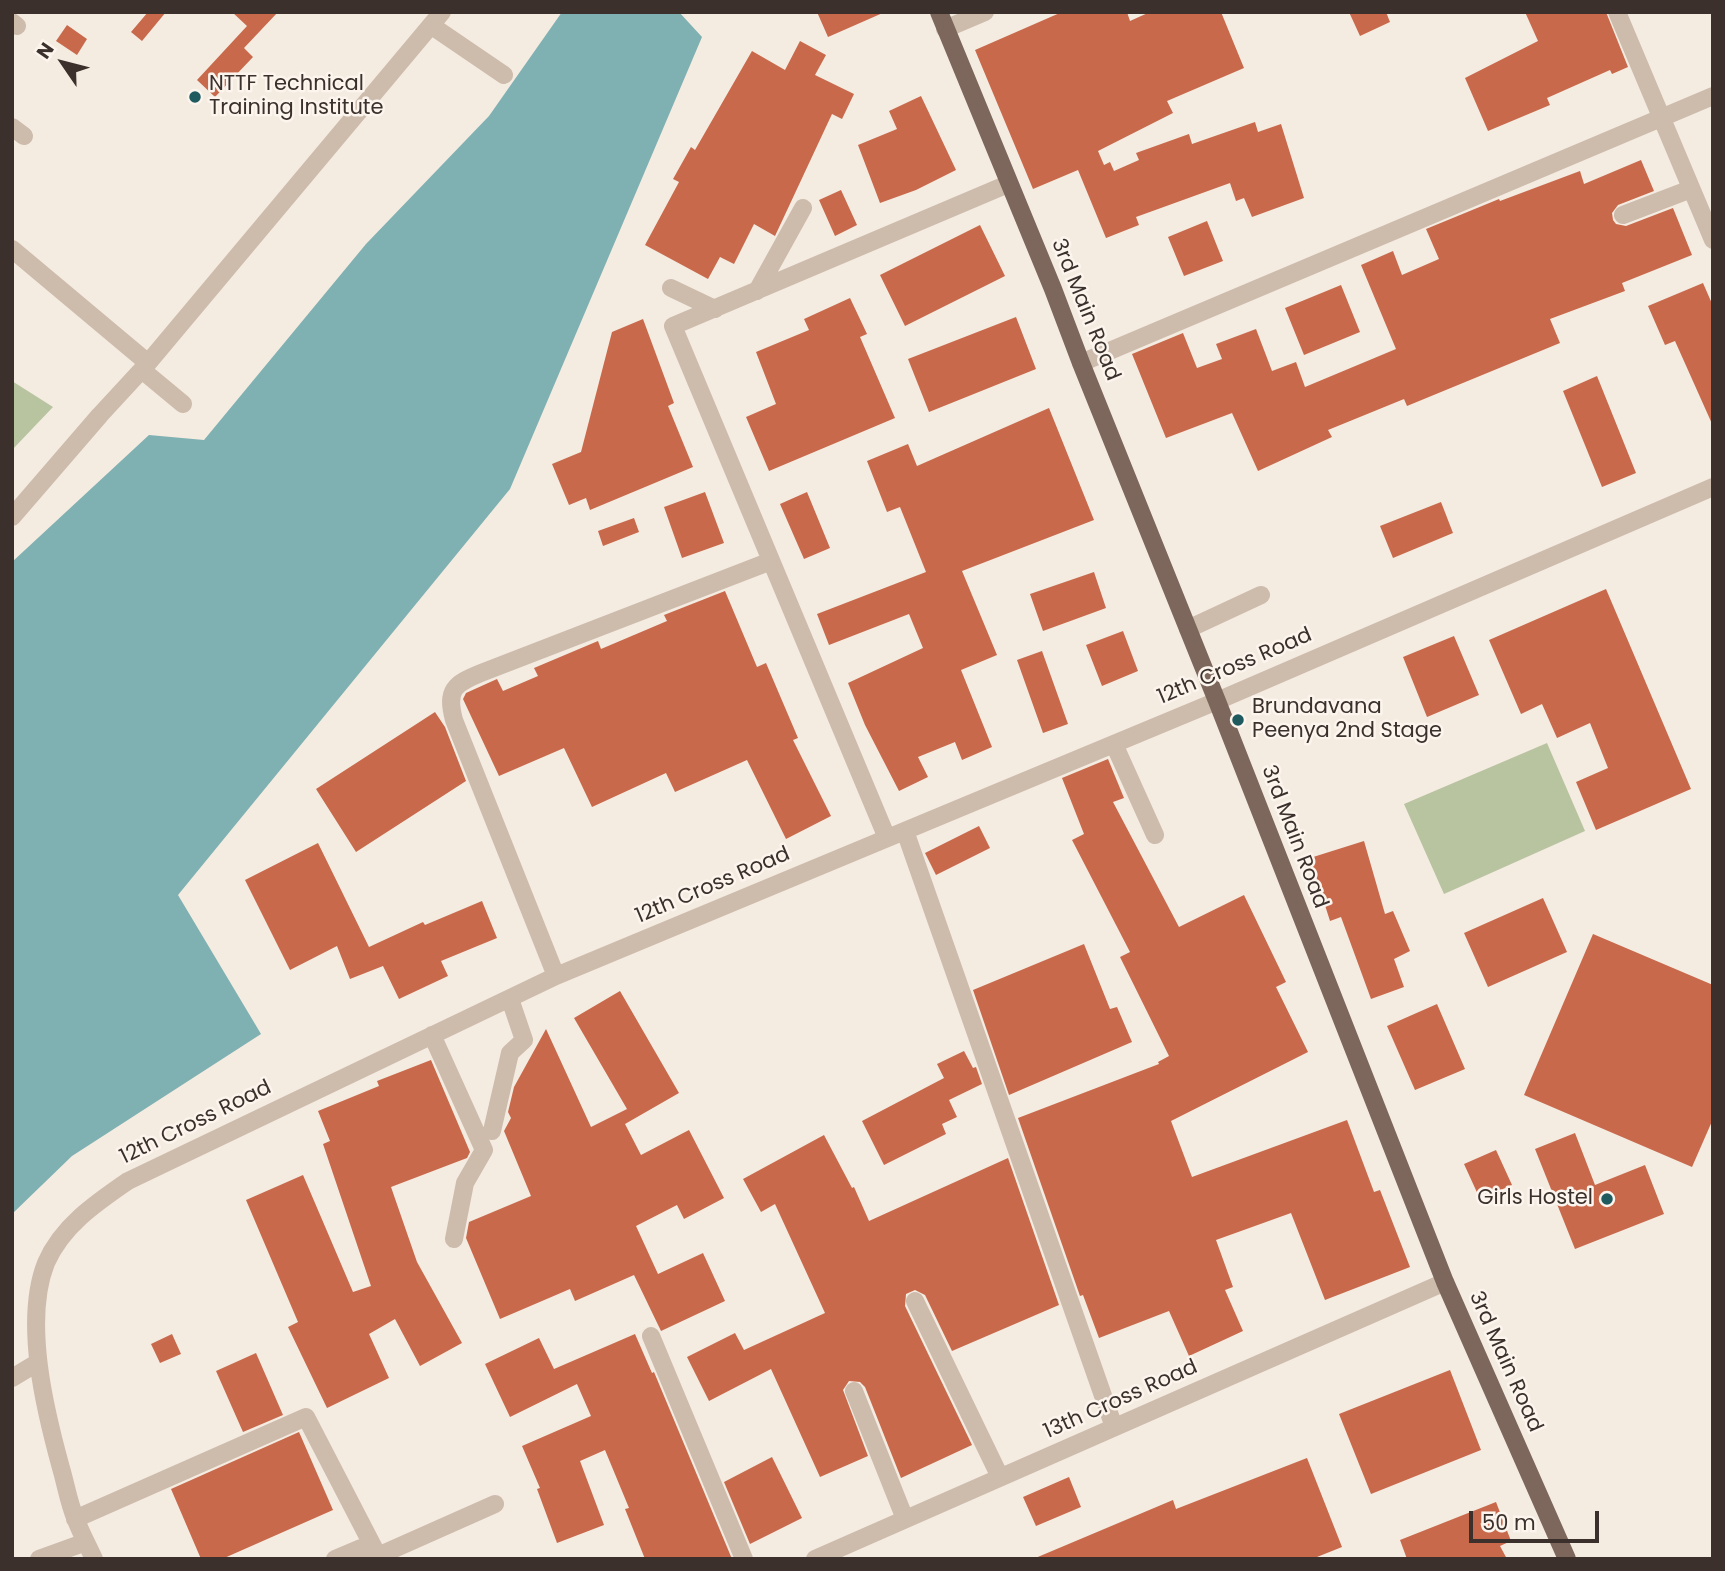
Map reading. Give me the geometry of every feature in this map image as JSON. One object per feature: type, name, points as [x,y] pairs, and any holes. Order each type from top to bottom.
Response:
[{"type":"main road","name":"3rd Main Road","points":[[942,20],[1053,289],[1445,1282],[1567,1559]]},
{"type":"street","points":[[942,20],[985,12]]},
{"type":"street","points":[[1617,12],[1713,240]]},
{"type":"street","points":[[12,517],[145,367],[437,19],[504,75]]},
{"type":"street","points":[[1081,363],[1713,96]]},
{"type":"street","points":[[887,838],[673,326],[1009,184]]},
{"type":"street","points":[[1623,215],[1691,189]]},
{"type":"street","points":[[757,291],[803,208]]},
{"type":"street","points":[[12,249],[183,404]]},
{"type":"street","points":[[671,288],[715,309]]},
{"type":"street","name":"12th Cross Road","points":[[90,1551],[75,1519],[54,1441],[37,1363],[36,1310],[46,1264],[63,1233],[93,1206],[128,1181],[556,976],[1217,701],[1713,487]]},
{"type":"street","points":[[556,976],[454,720],[450,706],[452,691],[461,681],[771,561]]},
{"type":"street","points":[[1188,629],[1261,595]]},
{"type":"street","points":[[1114,744],[1155,835]]},
{"type":"street","points":[[905,831],[1114,1427]]},
{"type":"street","points":[[492,1131],[510,1053],[524,1040],[510,999]]},
{"type":"street","points":[[432,1035],[484,1150],[465,1183],[454,1240]]},
{"type":"street","name":"13th Cross Road","points":[[816,1559],[1445,1282]]},
{"type":"street","points":[[915,1301],[1000,1478]]},
{"type":"street","points":[[651,1336],[744,1559]]},
{"type":"street","points":[[12,1378],[37,1363]]},
{"type":"street","points":[[853,1391],[905,1519]]},
{"type":"street","points":[[75,1519],[306,1417],[378,1556],[495,1504]]},
{"type":"street","points":[[335,1559],[361,1549],[366,1559]]},
{"type":"street","points":[[39,1559],[90,1551]]},
{"type":"green space","points":[[12,381],[53,407],[12,450]]},
{"type":"green space","points":[[1547,743],[1585,831],[1444,894],[1404,804]]},
{"type":"water","points":[[562,12],[679,12],[702,37],[510,489],[178,895],[261,1034],[72,1156],[12,1214],[12,562],[149,435],[204,440],[366,244],[489,116]]},
{"type":"building","points":[[148,12],[166,12],[142,41],[131,32]]},
{"type":"building","points":[[232,12],[278,12],[244,48],[253,57],[215,97],[197,80],[247,26]]},
{"type":"building","points":[[817,12],[885,12],[828,37]]},
{"type":"building","points":[[1062,12],[1127,12],[1130,21],[1150,12],[1221,12],[1244,68],[1167,101],[1173,113],[1098,151],[1104,165],[1110,162],[1114,171],[1139,160],[1136,153],[1189,134],[1192,144],[1255,122],[1258,132],[1281,124],[1304,198],[1252,217],[1244,198],[1236,201],[1230,183],[1136,217],[1139,225],[1106,238],[1078,170],[1033,189],[975,50]]},
{"type":"building","points":[[1349,12],[1386,12],[1390,22],[1360,36]]},
{"type":"building","points":[[1525,12],[1606,12],[1628,67],[1612,74],[1610,70],[1547,98],[1550,105],[1488,131],[1465,78],[1538,41]]},
{"type":"building","points":[[67,25],[87,39],[77,55],[56,41]]},
{"type":"building","points":[[800,41],[826,55],[815,75],[854,94],[842,119],[832,114],[775,236],[754,224],[734,264],[720,257],[708,279],[645,245],[679,182],[673,179],[691,147],[695,150],[752,51],[785,70]]},
{"type":"building","points":[[921,96],[956,170],[916,190],[880,203],[858,145],[897,129],[889,111]]},
{"type":"building","points":[[1641,160],[1654,191],[1618,205],[1612,213],[1613,220],[1616,224],[1626,226],[1673,208],[1692,255],[1622,283],[1625,291],[1550,319],[1560,343],[1407,406],[1404,399],[1328,430],[1332,437],[1258,471],[1232,413],[1166,438],[1132,354],[1183,333],[1197,368],[1222,359],[1216,344],[1256,329],[1272,371],[1296,362],[1305,387],[1396,349],[1361,265],[1393,251],[1402,275],[1439,259],[1426,229],[1499,199],[1500,201],[1580,171],[1584,184]]},
{"type":"building","points":[[841,190],[857,225],[835,236],[819,200]]},
{"type":"building","points":[[1207,221],[1223,261],[1184,276],[1168,237]]},
{"type":"building","points":[[980,225],[1005,276],[905,326],[880,275]]},
{"type":"building","points":[[1703,283],[1713,306],[1713,426],[1675,341],[1665,345],[1648,306]]},
{"type":"building","points":[[1341,285],[1360,332],[1304,355],[1285,308]]},
{"type":"building","points":[[850,298],[867,334],[860,337],[895,418],[769,471],[746,417],[776,404],[756,352],[809,330],[804,319]]},
{"type":"building","points":[[1016,317],[1036,369],[929,412],[908,359]]},
{"type":"building","points":[[643,319],[674,403],[668,406],[693,467],[590,510],[586,498],[569,505],[552,464],[581,452],[612,332]]},
{"type":"building","points":[[1597,376],[1636,473],[1602,487],[1563,391]]},
{"type":"building","points":[[1049,408],[1094,520],[962,571],[997,655],[961,670],[992,747],[962,760],[955,742],[918,757],[928,777],[899,791],[865,725],[848,683],[923,648],[909,614],[829,645],[817,614],[926,572],[900,507],[887,512],[867,461],[908,444],[917,466]]},
{"type":"building","points":[[705,492],[724,543],[682,558],[664,507]]},
{"type":"building","points":[[807,492],[830,548],[804,559],[780,504]]},
{"type":"building","points":[[1441,502],[1453,533],[1393,558],[1380,526]]},
{"type":"building","points":[[634,518],[639,532],[603,546],[598,531]]},
{"type":"building","points":[[1094,572],[1106,608],[1043,631],[1030,594]]},
{"type":"building","points":[[1606,589],[1691,789],[1596,830],[1576,782],[1608,768],[1590,723],[1557,738],[1542,704],[1521,714],[1489,640]]},
{"type":"building","points":[[725,591],[757,667],[766,663],[798,738],[793,740],[831,816],[786,839],[747,760],[675,792],[666,773],[592,807],[564,748],[499,776],[463,699],[466,693],[497,679],[503,691],[538,676],[534,668],[598,641],[601,649],[667,621],[664,615]]},
{"type":"building","points":[[1123,631],[1138,671],[1102,686],[1086,645]]},
{"type":"building","points":[[1454,636],[1479,695],[1427,717],[1403,657]]},
{"type":"building","points":[[1042,651],[1068,724],[1043,733],[1017,660]]},
{"type":"building","points":[[435,712],[445,727],[466,781],[356,852],[316,789]]},
{"type":"building","points":[[1108,759],[1124,798],[1113,802],[1179,927],[1244,895],[1286,982],[1276,987],[1308,1052],[1171,1121],[1192,1177],[1347,1120],[1374,1192],[1380,1190],[1410,1267],[1325,1300],[1291,1213],[1216,1240],[1233,1287],[1225,1290],[1243,1331],[1189,1356],[1169,1311],[1099,1338],[1083,1295],[1080,1296],[1018,1118],[1159,1064],[1158,1062],[1169,1056],[1120,957],[1130,952],[1072,840],[1084,834],[1062,778]]},
{"type":"building","points":[[979,826],[990,848],[936,875],[925,853]]},
{"type":"building","points":[[1364,841],[1385,914],[1393,911],[1410,951],[1394,959],[1404,987],[1371,999],[1341,917],[1330,921],[1310,858]]},
{"type":"building","points":[[318,843],[369,947],[423,922],[425,925],[482,901],[497,938],[441,961],[448,976],[399,999],[383,966],[350,979],[337,946],[290,970],[245,880]]},
{"type":"building","points":[[1543,898],[1567,952],[1488,987],[1464,933]]},
{"type":"building","points":[[1593,934],[1713,985],[1713,1119],[1692,1167],[1524,1095]]},
{"type":"building","points":[[1084,944],[1110,1009],[1117,1007],[1132,1042],[1009,1095],[973,990]]},
{"type":"building","points":[[620,991],[679,1093],[625,1124],[641,1155],[689,1130],[724,1198],[684,1219],[677,1205],[636,1226],[658,1274],[703,1253],[725,1301],[661,1331],[634,1275],[575,1301],[570,1289],[500,1319],[466,1238],[469,1222],[531,1196],[504,1131],[511,1118],[508,1112],[514,1087],[546,1029],[591,1127],[627,1109],[574,1018]]},
{"type":"building","points":[[1437,1004],[1465,1069],[1415,1090],[1387,1026]]},
{"type":"building","points":[[964,1051],[973,1068],[976,1067],[982,1084],[949,1100],[957,1117],[942,1124],[946,1134],[884,1165],[862,1121],[944,1078],[937,1064]]},
{"type":"building","points":[[431,1060],[470,1152],[467,1158],[391,1187],[417,1262],[462,1343],[420,1366],[395,1319],[369,1334],[389,1378],[327,1408],[288,1327],[298,1322],[246,1200],[303,1175],[353,1292],[371,1286],[323,1144],[330,1141],[318,1111],[379,1086],[377,1081]]},
{"type":"building","name":"Girls Hostel","points":[[1575,1133],[1595,1185],[1645,1165],[1664,1214],[1575,1249],[1535,1149]]},
{"type":"building","points":[[824,1135],[852,1188],[854,1187],[869,1221],[1008,1158],[1059,1305],[952,1351],[925,1295],[915,1290],[906,1294],[905,1306],[972,1445],[901,1478],[865,1387],[860,1382],[849,1381],[843,1390],[868,1456],[820,1477],[771,1369],[709,1401],[687,1357],[735,1333],[744,1350],[825,1313],[775,1204],[761,1212],[743,1179]]},
{"type":"building","points":[[1496,1150],[1512,1185],[1480,1199],[1464,1164]]},
{"type":"building","points":[[172,1334],[181,1354],[160,1363],[151,1344]]},
{"type":"building","points":[[635,1334],[652,1373],[654,1372],[732,1559],[645,1559],[625,1509],[629,1508],[605,1450],[580,1461],[604,1525],[557,1543],[537,1489],[540,1488],[522,1446],[591,1416],[577,1384],[510,1417],[485,1364],[539,1338],[554,1369]]},
{"type":"building","points":[[256,1353],[283,1415],[243,1432],[216,1371]]},
{"type":"building","points":[[1450,1370],[1481,1450],[1371,1494],[1339,1414]]},
{"type":"building","points":[[299,1432],[333,1510],[222,1559],[201,1559],[171,1489]]},
{"type":"building","points":[[772,1457],[802,1518],[750,1544],[724,1482]]},
{"type":"building","points":[[1307,1458],[1342,1547],[1312,1559],[1033,1559],[1173,1500],[1176,1509]]},
{"type":"building","points":[[1069,1477],[1081,1507],[1036,1526],[1023,1497]]},
{"type":"building","points":[[1496,1502],[1511,1541],[1500,1546],[1507,1559],[1407,1559],[1400,1540]]},
{"type":"place","name":"NTTF Technical Training Institute","points":[[195,97]]},
{"type":"place","name":"Brundavana Peenya 2nd Stage","points":[[1238,720]]},
{"type":"place","name":"Girls Hostel","points":[[1607,1199]]}]
